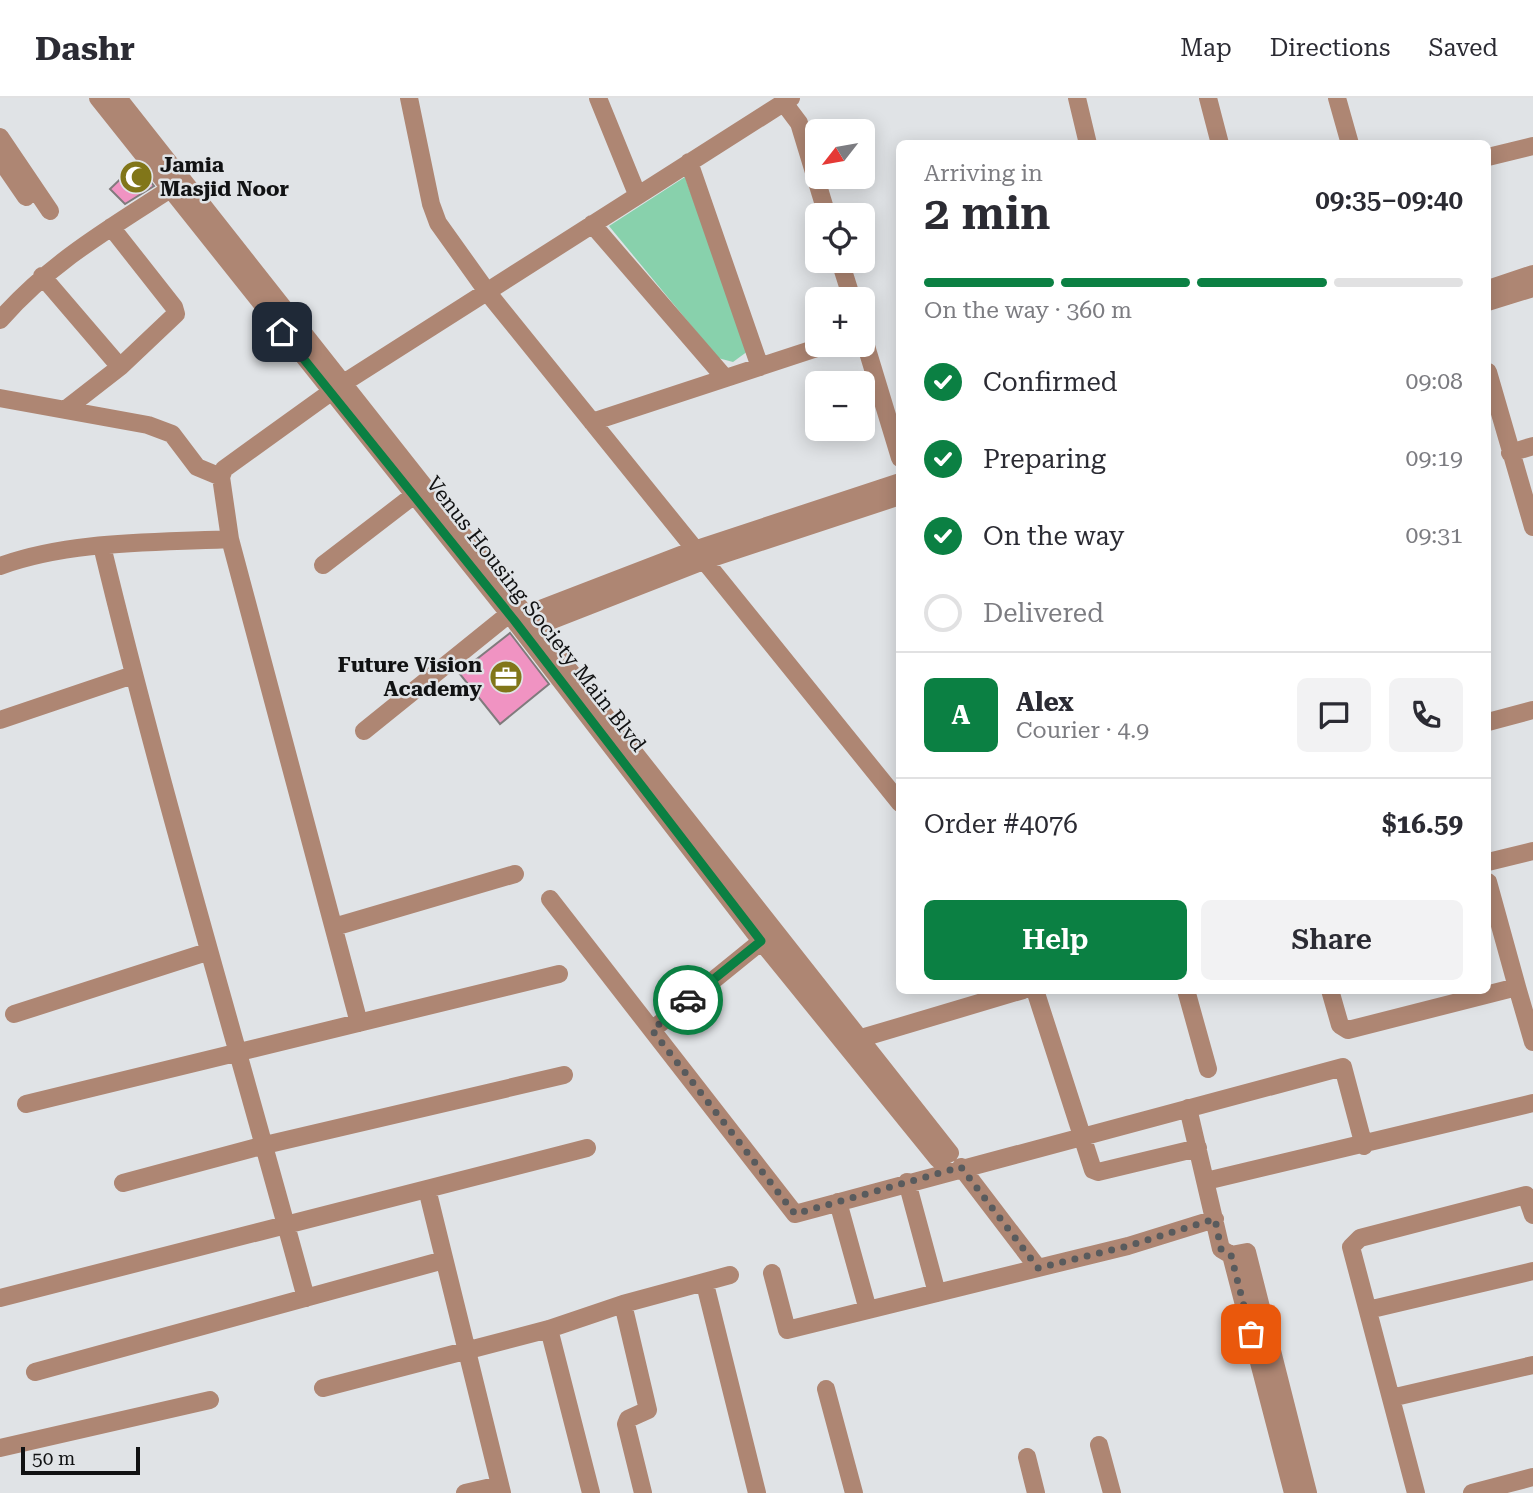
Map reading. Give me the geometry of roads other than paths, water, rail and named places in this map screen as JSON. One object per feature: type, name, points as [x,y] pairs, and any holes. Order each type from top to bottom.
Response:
[{"type":"street","name":"Venus Housing Society Main Blvd","points":[[98,98],[177,185]]},
{"type":"street","name":"Venus Housing Society Main Blvd","points":[[118,98],[177,185],[336,389],[522,621],[767,936],[1038,1268]]},
{"type":"street","points":[[409,98],[435,214],[488,293],[896,798]]},
{"type":"street","points":[[598,98],[637,194]]},
{"type":"street","points":[[1077,98],[1087,140]]},
{"type":"street","points":[[1337,98],[1349,140]]},
{"type":"street","points":[[1212,99],[1219,140]]},
{"type":"street","points":[[359,1023],[230,539],[221,477],[224,469],[336,389],[637,194],[788,100],[799,123],[823,203]]},
{"type":"street","points":[[0,137],[45,214],[0,159]]},
{"type":"street","points":[[1491,156],[1533,146]]},
{"type":"street","points":[[689,162],[760,367]]},
{"type":"street","points":[[0,320],[42,276],[177,185]]},
{"type":"street","points":[[592,224],[725,378]]},
{"type":"street","points":[[66,409],[120,367],[176,314],[174,307],[111,227]]},
{"type":"street","points":[[1491,288],[1533,274]]},
{"type":"street","points":[[42,276],[120,367]]},
{"type":"street","points":[[1491,301],[1533,288]]},
{"type":"street","points":[[592,422],[805,352]]},
{"type":"street","points":[[870,357],[896,445]]},
{"type":"street","points":[[1491,383],[1533,527]]},
{"type":"street","points":[[0,398],[148,425],[172,434],[197,467],[221,477]]},
{"type":"street","points":[[1510,453],[1533,446]]},
{"type":"street","points":[[364,731],[522,621],[896,483]]},
{"type":"street","points":[[323,565],[419,491]]},
{"type":"street","points":[[699,556],[896,497]]},
{"type":"street","points":[[0,566],[21,558],[102,546],[230,539]]},
{"type":"street","points":[[102,546],[133,675],[208,952],[239,1052],[306,1298]]},
{"type":"street","points":[[0,720],[133,675]]},
{"type":"street","points":[[1491,721],[1533,710]]},
{"type":"street","points":[[1491,861],[1533,850]]},
{"type":"street","points":[[334,928],[515,874]]},
{"type":"street","points":[[1491,893],[1533,1042]]},
{"type":"street","points":[[550,899],[795,1214],[907,1182],[950,1160],[1081,1137],[1343,1068],[1364,1146]]},
{"type":"street","points":[[652,1030],[767,936]]},
{"type":"street","points":[[14,1014],[208,952]]},
{"type":"street","points":[[26,1104],[559,974]]},
{"type":"street","points":[[1491,994],[1517,987]]},
{"type":"street","points":[[851,1041],[1010,994]]},
{"type":"street","points":[[1036,994],[1093,1170],[1098,1172],[1198,1148]]},
{"type":"street","points":[[1187,994],[1208,1069]]},
{"type":"street","points":[[1330,994],[1340,1025],[1348,1030],[1489,994]]},
{"type":"street","points":[[123,1183],[265,1145],[564,1075]]},
{"type":"street","points":[[1206,1181],[1364,1146],[1533,1103]]},
{"type":"street","points":[[1188,1108],[1221,1249],[1231,1255],[1247,1252],[1308,1493]]},
{"type":"street","points":[[0,1298],[587,1148]]},
{"type":"street","points":[[907,1182],[937,1293]]},
{"type":"street","points":[[427,1189],[501,1489],[465,1493]]},
{"type":"street","points":[[1416,1493],[1351,1247],[1360,1238],[1526,1195],[1533,1215]]},
{"type":"street","points":[[838,1202],[867,1310]]},
{"type":"street","points":[[772,1273],[787,1330],[1128,1246],[1215,1219]]},
{"type":"street","points":[[1231,1255],[1293,1493]]},
{"type":"street","points":[[34,1372],[444,1260]]},
{"type":"street","points":[[1368,1310],[1533,1271]]},
{"type":"street","points":[[323,1388],[467,1352],[549,1329],[623,1304],[705,1284],[730,1275]]},
{"type":"street","points":[[705,1284],[757,1493]]},
{"type":"street","points":[[623,1304],[648,1410],[628,1419],[626,1424],[643,1493]]},
{"type":"street","points":[[549,1329],[590,1493]]},
{"type":"street","points":[[1391,1398],[1533,1365]]},
{"type":"street","points":[[826,1389],[854,1493]]},
{"type":"street","points":[[0,1448],[210,1400]]},
{"type":"street","points":[[1099,1445],[1112,1493]]},
{"type":"street","points":[[1027,1457],[1036,1493]]},
{"type":"street","points":[[1472,1493],[1533,1477]]},
{"type":"place","name":"Jamia Masjid Noor","points":[[136,177]]},
{"type":"place","name":"Future Vision Academy","points":[[506,677]]}]
